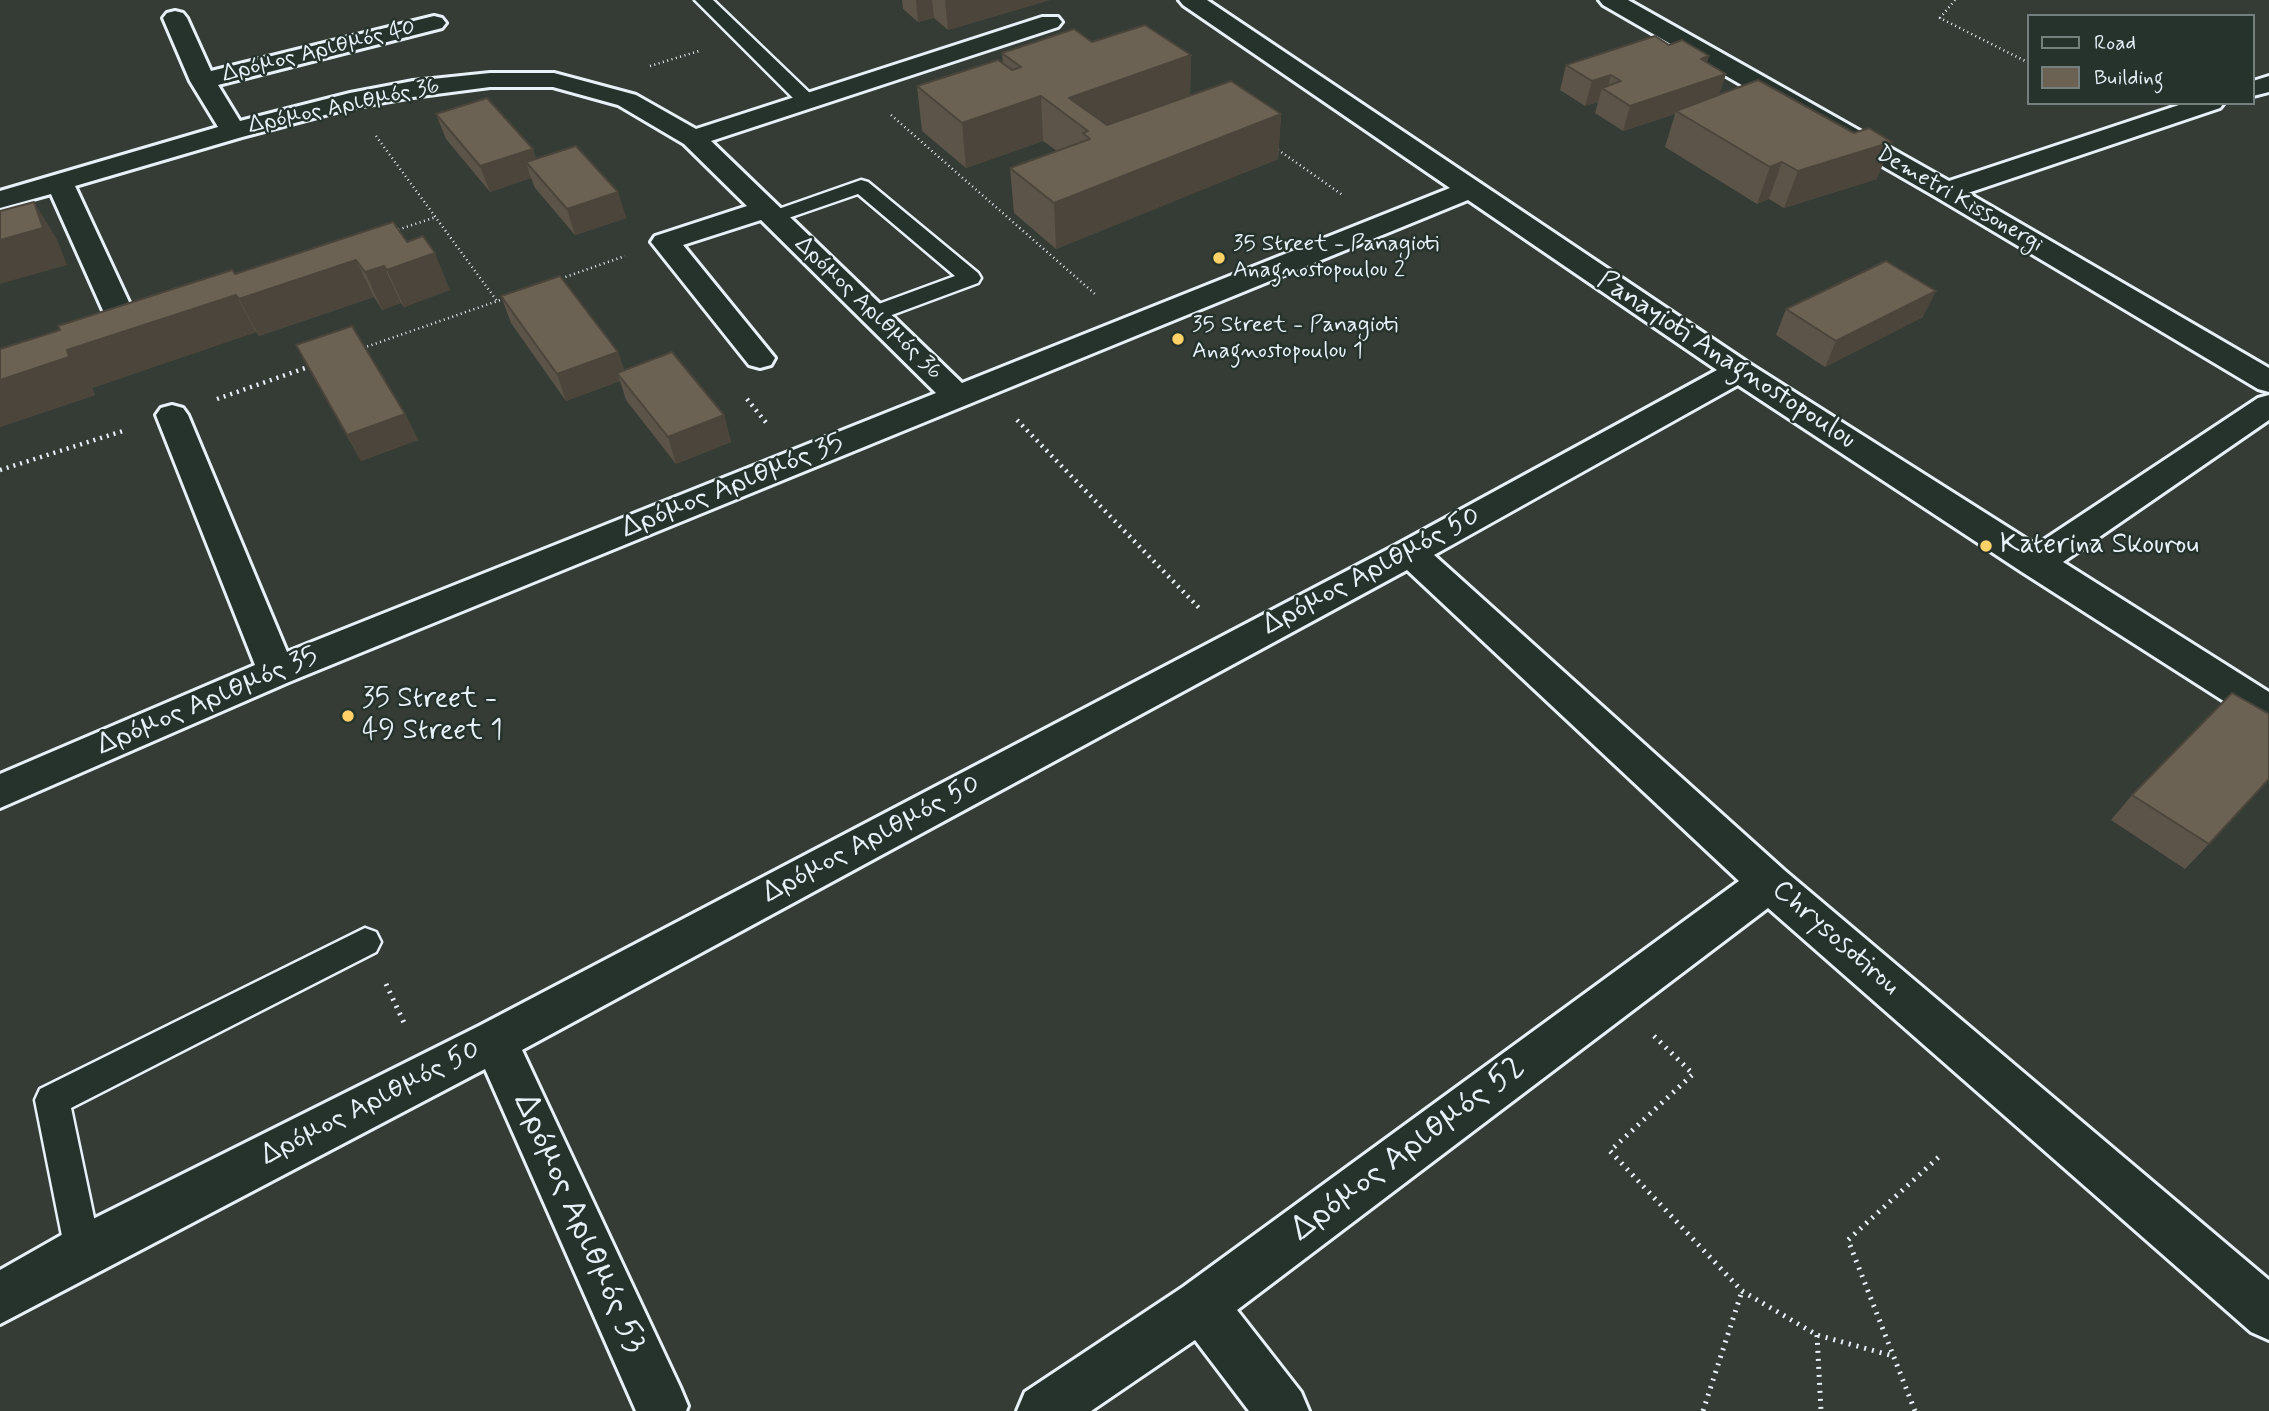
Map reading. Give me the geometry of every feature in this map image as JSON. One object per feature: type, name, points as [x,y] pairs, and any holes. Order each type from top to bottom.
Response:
[{"type":"street","name":"Panayioti Anagnostopoulou","points":[[1194,0],[1469,190],[1739,371],[2269,711]]},
{"type":"street","name":"Demetri Kissonergi","points":[[1611,0],[1946,191],[2269,382]]},
{"type":"street","name":"Δρόμος Αριθμός 40","points":[[175,18],[203,81],[233,131]]},
{"type":"street","points":[[693,138],[1050,22]]},
{"type":"street","name":"Δρόμος Αριθμός 40","points":[[203,81],[434,23]]},
{"type":"street","name":"Δρόμος Αριθμός 36","points":[[0,200],[233,131],[350,101],[413,89],[490,80],[554,80],[627,100],[693,138],[873,314],[971,391]]},
{"type":"street","points":[[1946,191],[2205,105]]},
{"type":"street","points":[[60,184],[121,315]]},
{"type":"street","name":"Δρόμος Αριθμός 35","points":[[0,792],[276,672],[1469,190]]},
{"type":"street","points":[[760,358],[665,243],[770,213]]},
{"type":"street","name":"Δρόμος Αριθμός 50","points":[[0,1298],[83,1251],[495,1041],[1410,553],[1739,371]]},
{"type":"street","points":[[2035,563],[2269,405]]},
{"type":"street","points":[[172,415],[276,672]]},
{"type":"street","name":"Chrysosotirou","points":[[1410,553],[1769,883],[2269,1314]]},
{"type":"street","name":"Δρόμος Αριθμός 52","points":[[1044,1411],[1201,1305],[1769,883]]},
{"type":"street","name":"Δρόμος Αριθμός 53","points":[[495,1041],[661,1406]]},
{"type":"street","points":[[1201,1305],[1282,1411]]},
{"type":"lane","points":[[703,0],[807,101]]},
{"type":"lane","points":[[770,213],[862,186],[971,278],[873,314]]},
{"type":"lane","points":[[83,1251],[52,1100],[365,942]]},
{"type":"path","points":[[1955,0],[1940,18],[2028,62]]},
{"type":"path","points":[[600,92],[641,69],[742,38]]},
{"type":"path","points":[[856,85],[1132,326]]},
{"type":"path","points":[[350,101],[497,301]]},
{"type":"path","points":[[1265,141],[1385,224]]},
{"type":"path","points":[[386,234],[436,217]]},
{"type":"path","points":[[549,283],[665,243]]},
{"type":"path","points":[[354,351],[510,297]]},
{"type":"path","points":[[760,358],[738,387],[797,461]]},
{"type":"path","points":[[0,470],[172,415],[315,365]]},
{"type":"path","points":[[971,391],[1235,646]]},
{"type":"path","points":[[365,942],[429,1075]]},
{"type":"path","points":[[1652,1034],[1693,1074],[1610,1151],[1742,1291],[1817,1335],[1892,1356]]},
{"type":"path","points":[[1915,1411],[1848,1240],[1942,1154]]},
{"type":"path","points":[[1703,1411],[1742,1291]]},
{"type":"path","points":[[1817,1335],[1821,1411]]},
{"type":"building","points":[[1145,25],[1191,55],[1069,98],[1107,125],[1231,81],[1281,114],[1054,203],[1010,168],[1090,139],[1083,133],[1088,131],[1041,96],[962,123],[917,86],[998,60],[1012,70],[1021,67],[1002,53],[1074,29],[1092,42]]},
{"type":"building","points":[[1655,36],[1669,45],[1682,40],[1709,56],[1701,59],[1726,74],[1630,106],[1602,88],[1621,81],[1611,75],[1592,81],[1566,65]]},
{"type":"building","points":[[1758,80],[1854,133],[1869,128],[1892,142],[1798,171],[1782,162],[1770,167],[1676,111]]},
{"type":"building","points":[[487,98],[533,149],[480,166],[436,114]]},
{"type":"building","points":[[576,146],[618,192],[567,209],[526,162]]},
{"type":"building","points":[[34,202],[43,228],[0,240],[0,211]]},
{"type":"building","points":[[393,222],[407,242],[423,236],[435,253],[387,270],[384,266],[365,272],[356,260],[239,299],[236,295],[67,350],[69,357],[0,380],[0,349],[60,330],[58,326],[232,270],[235,274]]},
{"type":"building","points":[[1886,261],[1936,291],[1836,341],[1786,309]]},
{"type":"building","points":[[560,276],[618,352],[557,374],[501,296]]},
{"type":"building","points":[[352,326],[405,414],[347,435],[296,345]]},
{"type":"building","points":[[672,352],[724,415],[668,437],[617,373]]},
{"type":"building","points":[[2232,693],[2269,714],[2269,779],[2209,844],[2132,795]]},
{"type":"place","name":"35 Street - Panagioti Anagnostopoulou 2","points":[[1219,258]]},
{"type":"place","name":"35 Street - Panagioti Anagnostopoulou 1","points":[[1178,339]]},
{"type":"place","name":"Katerina Skourou","points":[[1986,546]]},
{"type":"place","name":"35 Street - 49 Street 1","points":[[348,716]]}]
